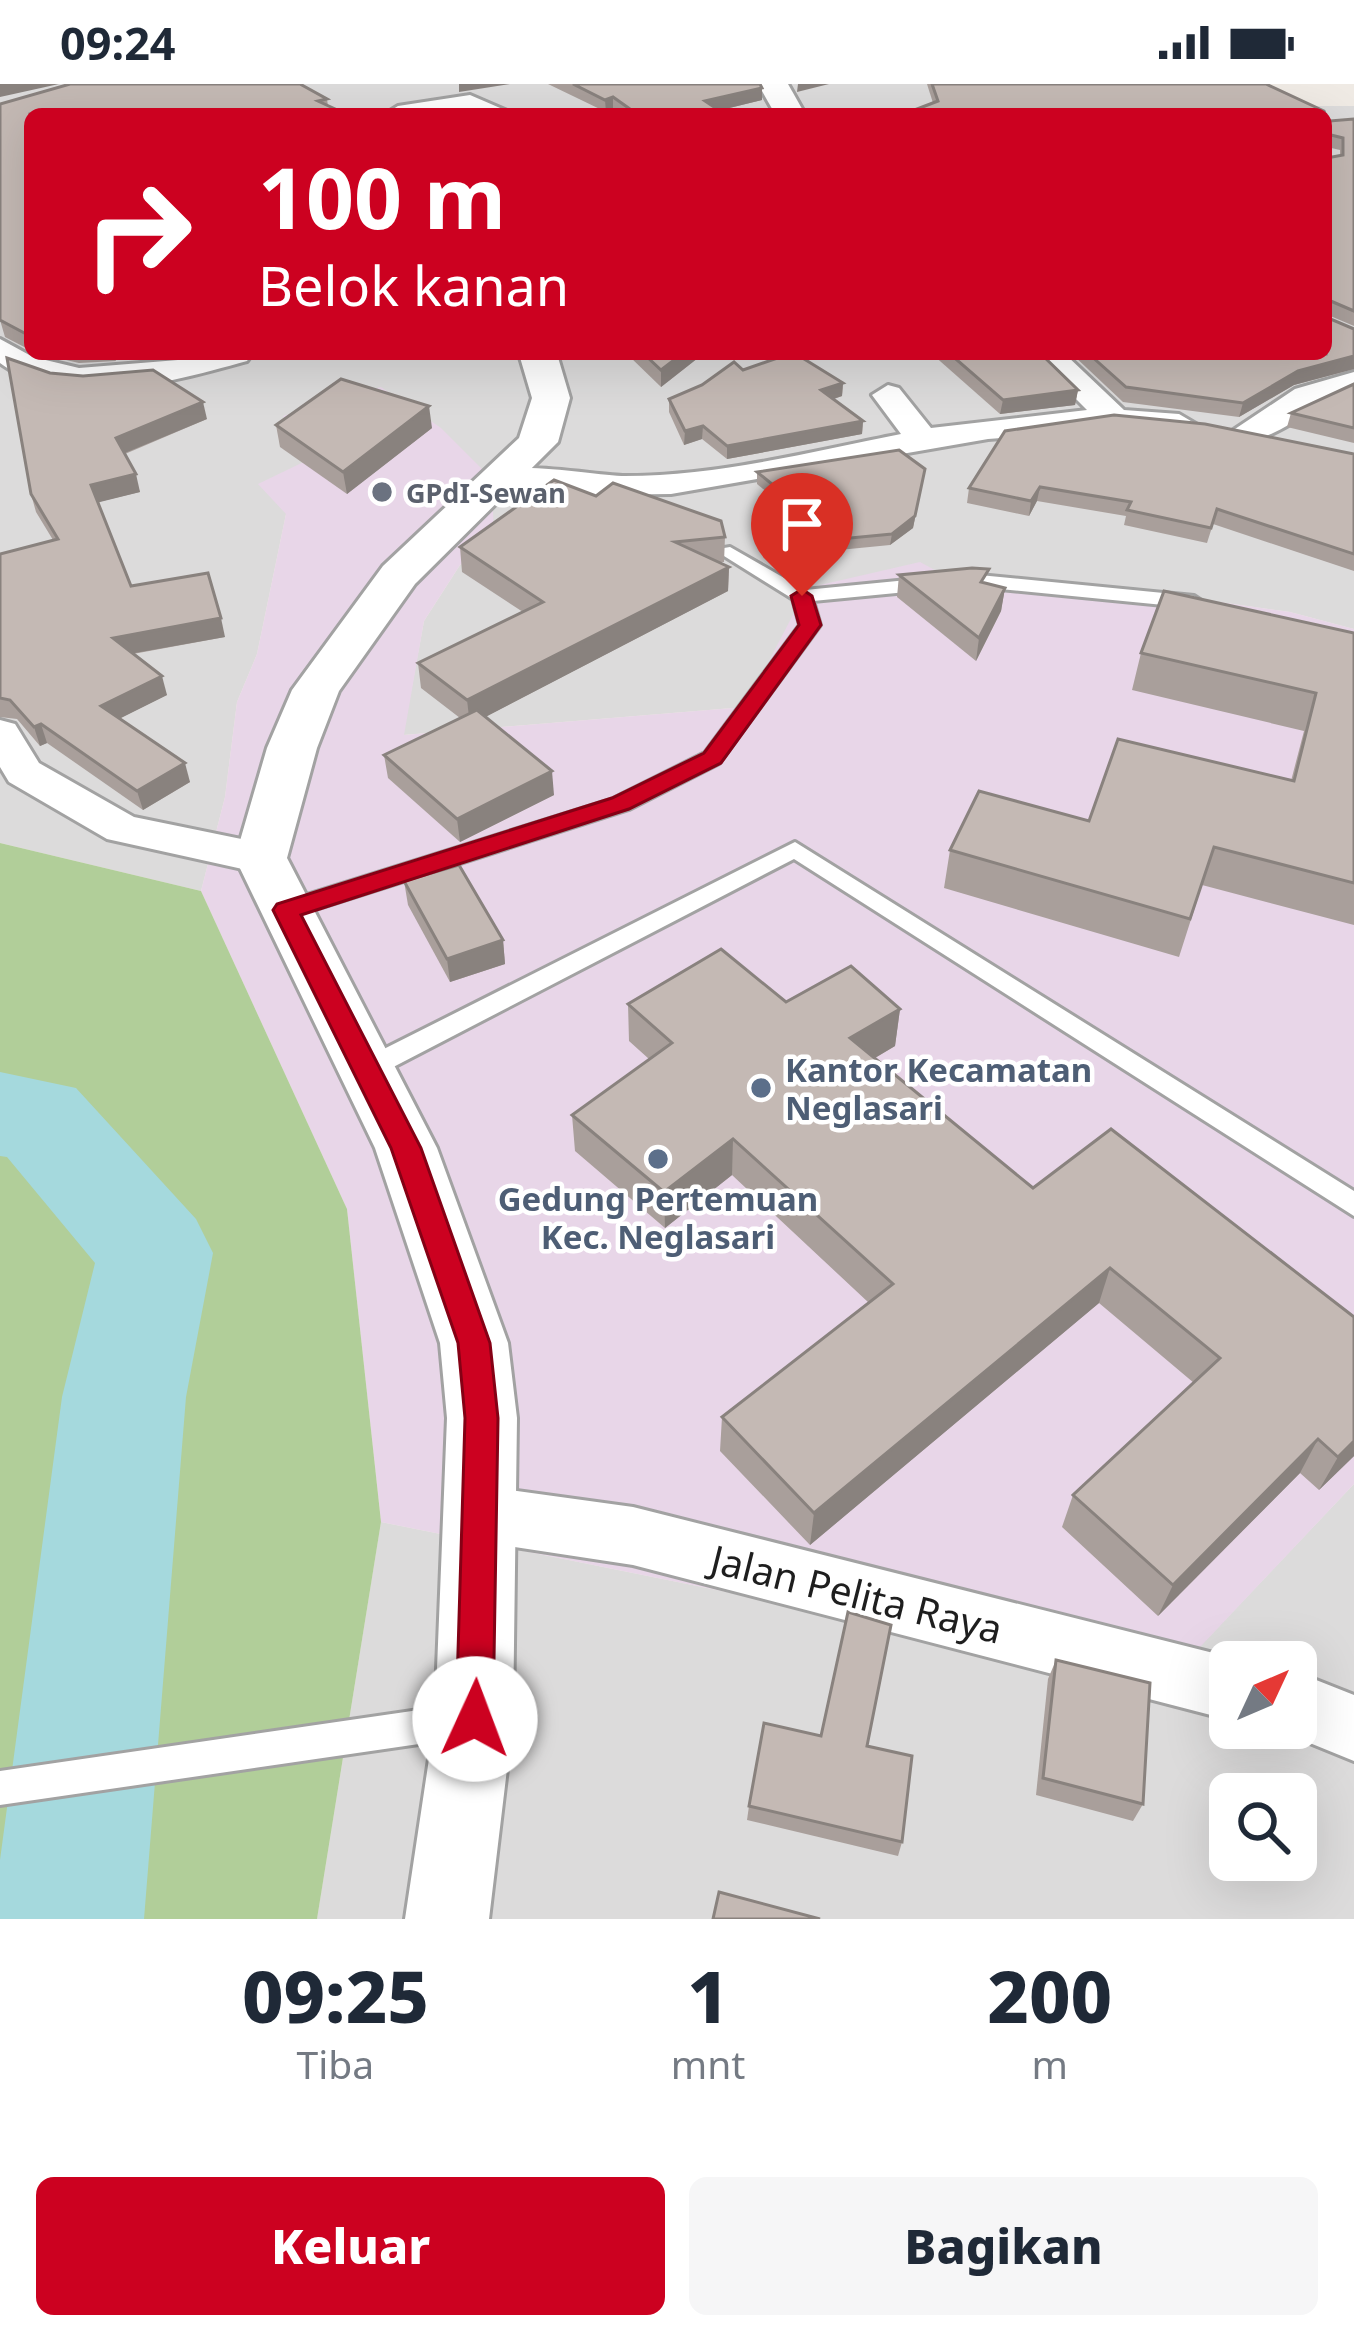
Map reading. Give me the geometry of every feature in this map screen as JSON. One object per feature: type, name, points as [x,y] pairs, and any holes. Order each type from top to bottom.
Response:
[{"type":"street","points":[[437,108],[470,103],[484,108]]},
{"type":"street","points":[[6,362],[61,376],[130,376],[207,360]]},
{"type":"street","points":[[447,1919],[475,1719],[481,1514],[474,1343],[406,1148],[274,884],[292,748],[316,690],[399,575],[538,442],[551,398],[540,360]]},
{"type":"street","points":[[1053,360],[1112,415]]},
{"type":"street","points":[[1246,433],[1306,396],[1354,382]]},
{"type":"street","points":[[887,395],[921,438]]},
{"type":"street","points":[[507,476],[586,487],[672,484],[921,438],[1112,415],[1290,442]]},
{"type":"street","points":[[0,733],[24,772],[122,829],[274,884]]},
{"type":"street","name":"Jalan Pelita Raya","points":[[481,1514],[633,1536],[1209,1682]]},
{"type":"street","points":[[1317,1713],[1354,1728]]},
{"type":"lane","points":[[730,552],[802,596],[968,580],[1209,605]]},
{"type":"lane","points":[[274,884],[621,804],[712,758],[810,625],[802,596]]},
{"type":"lane","points":[[367,1070],[795,849],[1354,1205]]},
{"type":"lane","points":[[0,1788],[475,1719]]},
{"type":"shaded area","points":[[0,84],[1256,84],[1306,106],[1354,106],[1354,629],[1290,612],[1205,600],[968,588],[745,707],[403,735],[424,621],[460,565],[493,543],[284,417],[314,457],[286,514],[257,654],[237,702],[225,797],[201,891],[0,843]]},
{"type":"shaded area","points":[[381,387],[441,428],[492,479],[494,543],[460,565],[424,621],[404,735],[745,707],[807,588],[920,562],[968,588],[1205,600],[1290,612],[1354,629],[1354,1484],[1168,1681],[381,1522],[347,1209],[201,891],[225,797],[237,702],[257,654],[286,514],[258,484],[314,457],[283,416]]},
{"type":"shaded area","points":[[1354,1484],[1354,1919],[317,1919],[381,1522],[1167,1681]]},
{"type":"green space","points":[[0,843],[201,891],[347,1209],[381,1522],[317,1919],[0,1919]]},
{"type":"building","points":[[70,84],[300,84],[327,99],[318,101],[333,108],[24,108],[24,333],[0,320],[0,104]]},
{"type":"building","points":[[573,84],[760,84],[762,88],[705,101],[716,108],[629,108],[613,97],[605,100]]},
{"type":"building","points":[[932,84],[1266,84],[1318,108],[920,108],[938,101]]},
{"type":"building","points":[[1354,119],[1354,311],[1332,302],[1332,157],[1343,155],[1343,138],[1332,135],[1332,121]]},
{"type":"building","points":[[1332,320],[1354,329],[1354,356],[1298,371],[1243,403],[1126,387],[1096,360],[1332,360]]},
{"type":"building","points":[[7,358],[50,373],[83,376],[153,370],[203,402],[116,438],[136,474],[91,485],[131,586],[208,573],[221,618],[113,638],[162,676],[101,706],[185,763],[137,791],[41,724],[34,727],[10,700],[0,698],[0,554],[58,539],[31,494]]},
{"type":"building","points":[[650,360],[674,360],[661,370]]},
{"type":"building","points":[[772,360],[806,360],[843,383],[821,390],[863,421],[727,446],[703,426],[685,431],[669,399],[702,385],[734,362],[743,370]]},
{"type":"building","points":[[957,360],[1047,360],[1078,390],[1003,400]]},
{"type":"building","points":[[341,379],[429,406],[343,472],[276,425]]},
{"type":"building","points":[[1354,384],[1354,428],[1291,413]]},
{"type":"building","points":[[1114,415],[1205,424],[1354,454],[1354,554],[1217,509],[1211,528],[1127,510],[1131,502],[1040,487],[1031,501],[969,488],[1005,431]]},
{"type":"building","points":[[899,450],[925,469],[915,516],[892,534],[840,539],[757,472]]},
{"type":"building","points":[[554,480],[596,496],[613,483],[721,521],[725,537],[675,542],[729,567],[467,700],[418,663],[543,602],[460,547]]},
{"type":"building","points":[[989,569],[981,582],[1005,588],[979,638],[899,575]]},
{"type":"building","points":[[1164,591],[1354,633],[1354,883],[1214,847],[1190,919],[950,850],[979,791],[1089,821],[1118,739],[1294,781],[1316,693],[1141,653]]},
{"type":"building","points":[[477,710],[552,771],[457,819],[384,755]]},
{"type":"building","points":[[459,865],[503,940],[447,959],[404,881]]},
{"type":"building","points":[[721,949],[786,1002],[851,966],[900,1009],[850,1038],[1033,1188],[1111,1129],[1354,1317],[1354,1441],[1338,1457],[1318,1439],[1173,1585],[1073,1495],[1220,1358],[1110,1268],[814,1513],[722,1417],[893,1284],[733,1139],[664,1192],[572,1115],[672,1043],[628,1004]]},
{"type":"building","points":[[848,1612],[891,1625],[867,1746],[912,1756],[902,1842],[749,1806],[764,1723],[821,1736]]},
{"type":"building","points":[[1056,1660],[1150,1683],[1143,1804],[1043,1778]]},
{"type":"building","points":[[719,1892],[820,1919],[713,1919]]},
{"type":"waterway","points":[[0,1114],[38,1118],[155,1253],[124,1397],[68,1919]]},
{"type":"place","name":"GPdI-Sewan","points":[[382,492]]},
{"type":"place","name":"Kantor Kecamatan Neglasari","points":[[761,1088]]},
{"type":"place","name":"Gedung Pertemuan Kec. Neglasari","points":[[658,1159]]},
{"type":"route","points":[[475,1719],[482,1418],[474,1343],[406,1148],[286,910],[621,804],[712,758],[810,625],[802,596]]}]
